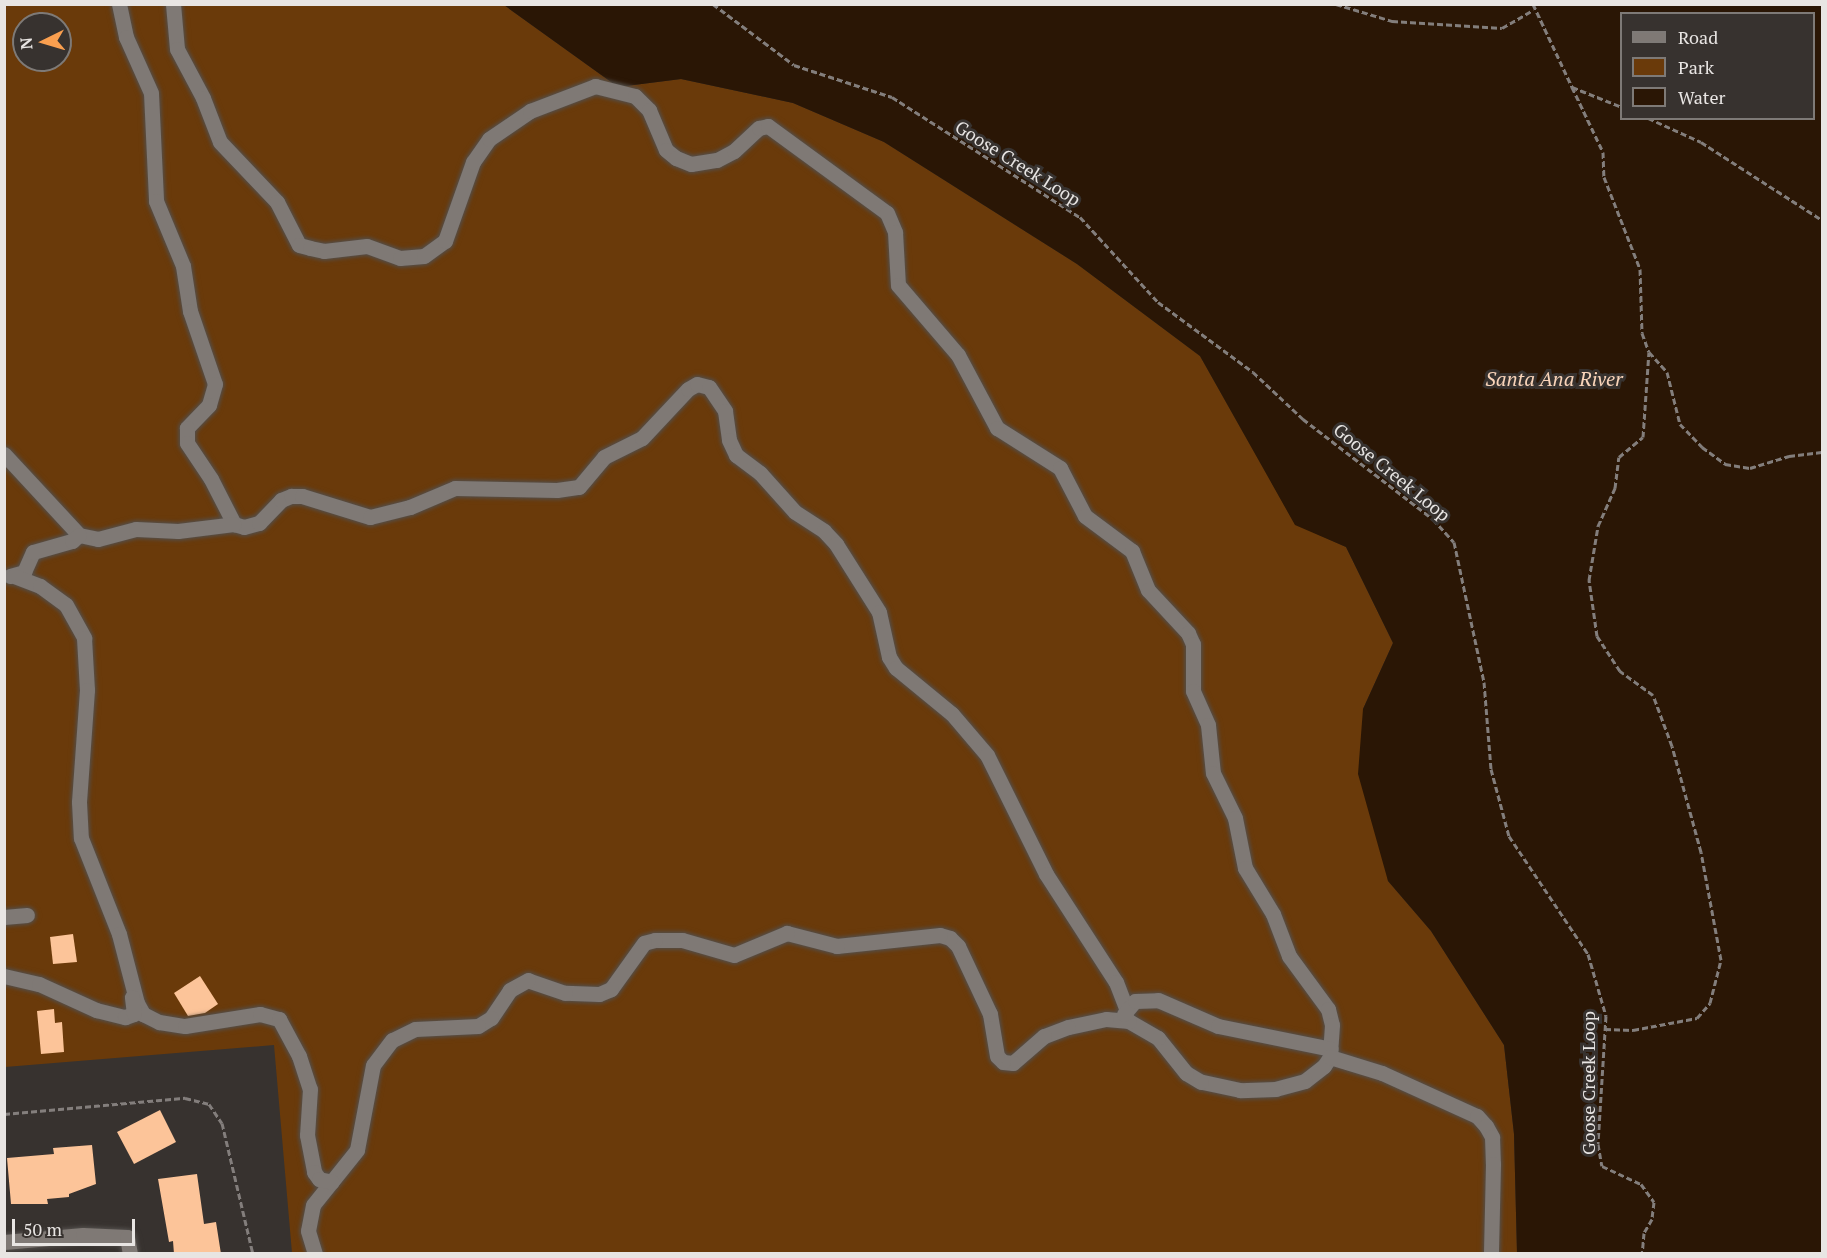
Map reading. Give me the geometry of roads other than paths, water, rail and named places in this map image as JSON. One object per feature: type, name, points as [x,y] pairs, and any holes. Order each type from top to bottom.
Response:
[{"type":"street","points":[[119,4],[126,36],[151,93],[156,201],[183,266],[190,310],[215,384],[209,405],[188,428],[187,443],[211,478],[234,524]]},
{"type":"street","points":[[4,454],[79,535],[98,539],[136,528],[178,531],[234,524],[244,527],[259,523],[281,500],[291,496],[302,496],[370,517],[410,507],[455,488],[557,490],[579,486],[604,457],[642,438],[688,389],[697,384],[709,387],[725,411],[729,440],[736,455],[760,473],[795,512],[824,531],[836,544],[879,612],[888,657],[896,668],[952,714],[991,762],[1046,874],[1116,982],[1124,1014],[1158,1038],[1186,1074],[1218,1087],[1259,1090],[1291,1086],[1315,1074],[1330,1053],[1328,1009],[1289,956],[1273,914],[1245,868],[1235,818],[1213,774],[1208,725],[1193,691],[1193,644],[1188,633],[1148,590],[1132,551],[1085,516],[1060,468],[997,428],[958,355],[914,308],[898,285],[896,232],[887,213],[768,126],[759,128],[734,151],[717,160],[691,164],[676,159],[666,150],[649,110],[635,96],[595,86],[530,111],[489,139],[473,162],[444,241],[424,256],[400,258],[367,246],[324,251],[299,245],[277,202],[220,142],[203,98],[177,48],[173,4]]},
{"type":"street","points":[[8,577],[24,572],[33,552],[72,541],[79,535]]},
{"type":"street","points":[[4,976],[39,984],[96,1010],[125,1017],[134,1014],[136,1007],[117,937],[91,879],[79,839],[75,792],[84,688],[83,644],[60,602],[18,579],[8,577]]},
{"type":"street","points":[[8,577],[40,586],[66,605],[84,638],[87,690],[79,802],[81,838],[118,934],[137,1003],[143,1014],[185,1026],[260,1014],[279,1019],[299,1056],[310,1089],[307,1135],[315,1172],[319,1179],[332,1182]]},
{"type":"street","points":[[4,917],[27,915]]},
{"type":"street","points":[[315,1254],[308,1219],[313,1205],[357,1150],[370,1075],[381,1051],[392,1040],[415,1029],[478,1026],[490,1018],[510,990],[528,980],[565,993],[599,994],[611,989],[644,943],[655,940],[682,940],[734,955],[787,933],[837,946],[940,935],[950,938],[958,946],[990,1014],[997,1056],[1004,1062],[1013,1063],[1044,1036],[1068,1027],[1124,1014],[1135,1001],[1169,1003],[1218,1026],[1330,1053],[1382,1073],[1477,1116],[1492,1137],[1491,1254]]},
{"type":"street","points":[[4,1242],[83,1235],[127,1236],[130,1254]]},
{"type":"water","name":"Santa Ana River","points":[[504,5],[1822,5],[1822,1253],[1517,1253],[1514,1134],[1504,1045],[1431,931],[1388,881],[1358,774],[1363,709],[1393,643],[1346,547],[1295,525],[1200,356],[1077,264],[884,142],[793,103],[681,79],[618,87]]}]
